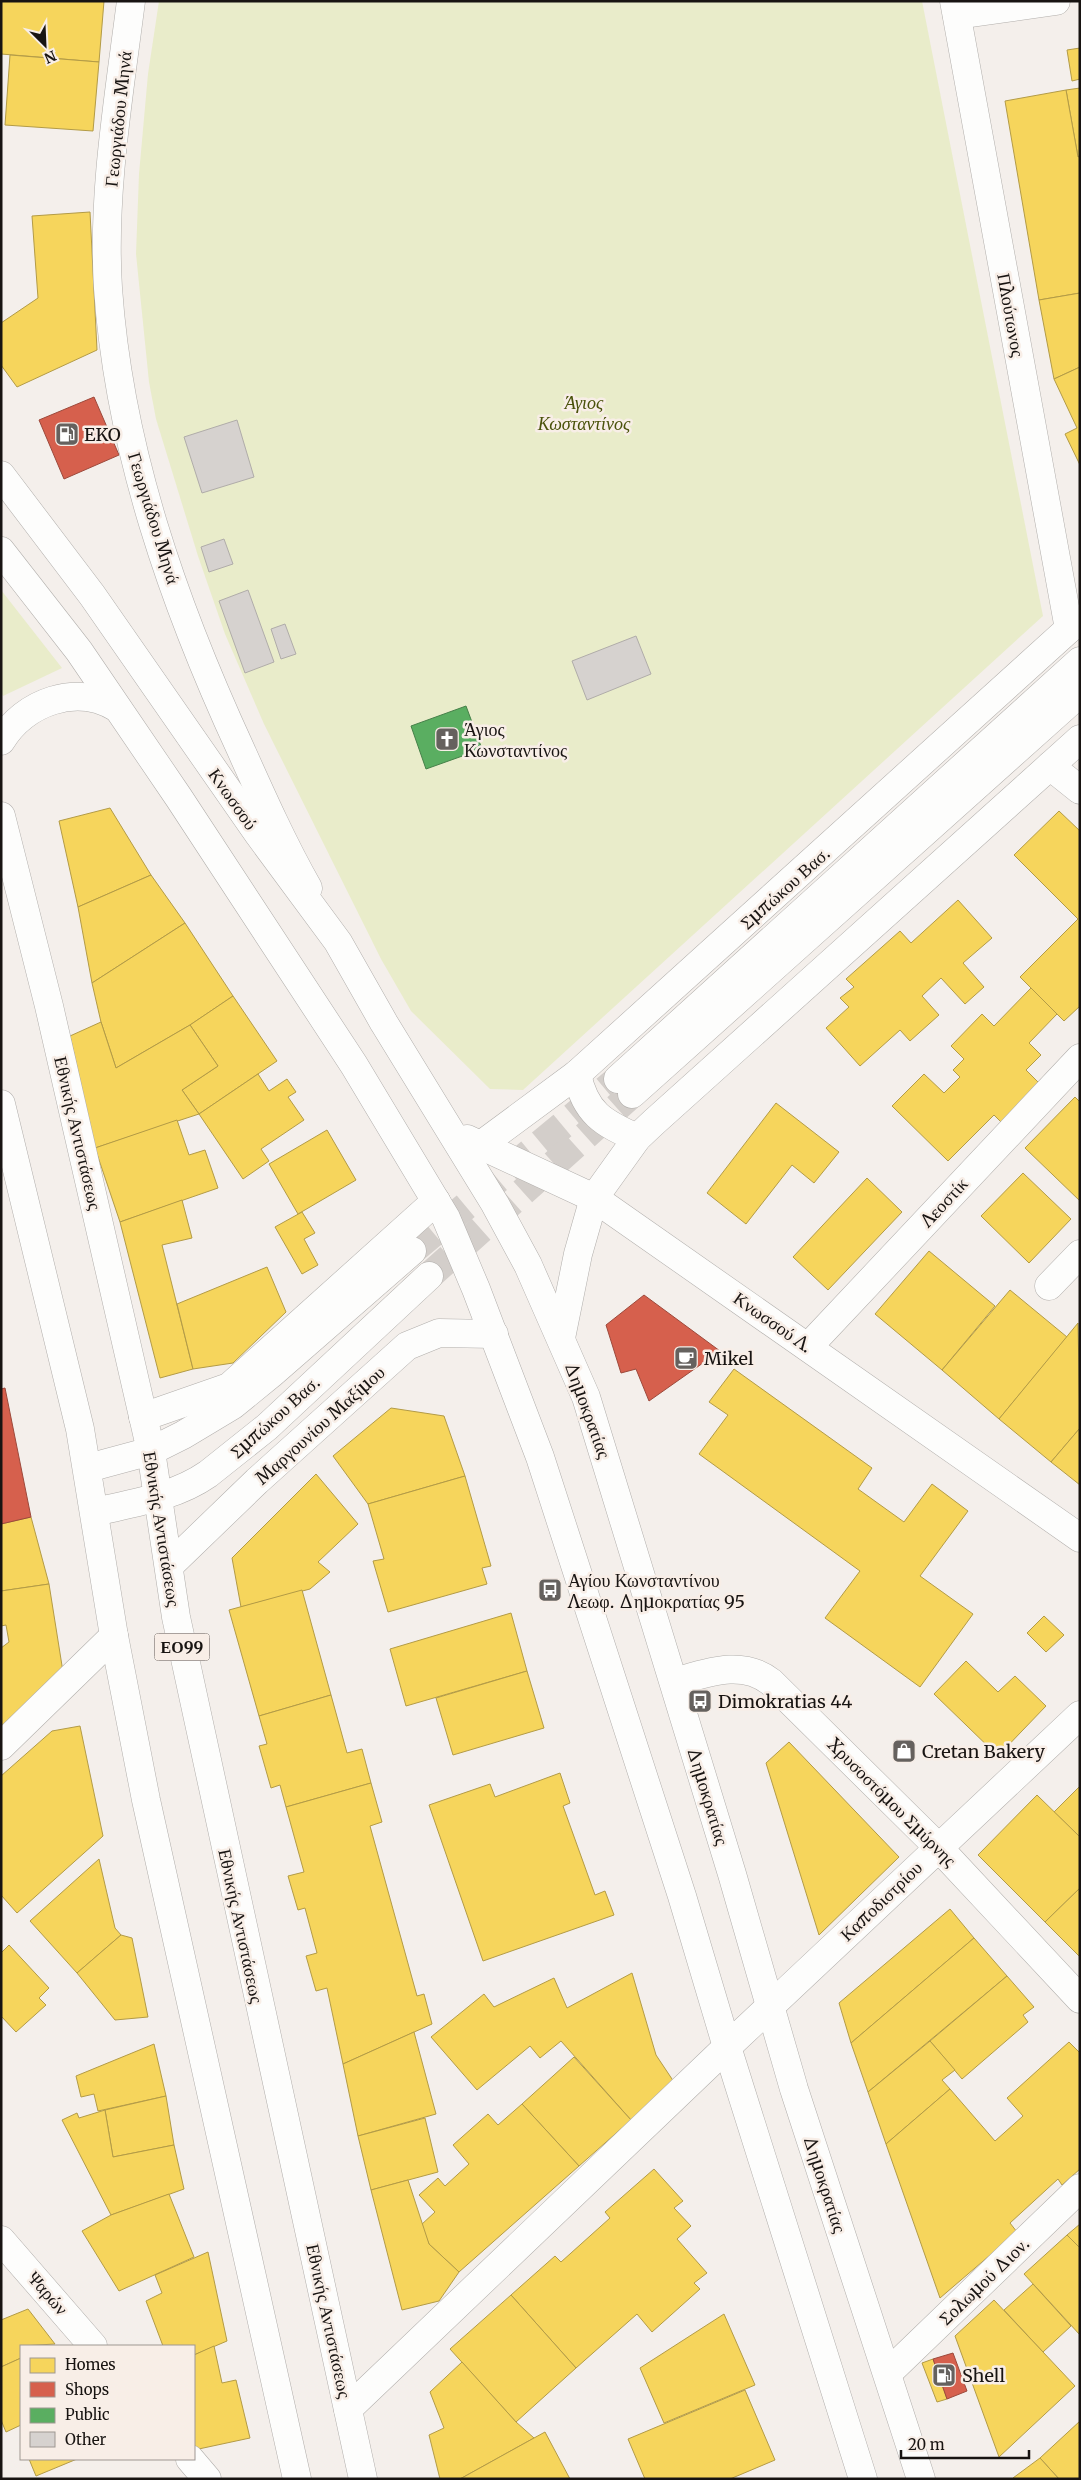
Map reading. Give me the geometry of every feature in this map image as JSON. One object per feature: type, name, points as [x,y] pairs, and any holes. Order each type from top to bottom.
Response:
[{"type":"main road","name":"Γεωργιάδου Μηνά","points":[[131,1],[114,134],[108,238],[108,288],[128,432],[158,536],[197,649],[254,780],[305,883],[338,942]]},
{"type":"main road","points":[[955,8],[1056,1]]},
{"type":"main road","name":"Πλούτωνος","points":[[955,8],[1074,624]]},
{"type":"main road","name":"Κνωσσού","points":[[1,475],[92,595],[258,835],[338,942],[451,1132]]},
{"type":"main road","points":[[1,551],[80,650],[116,708],[179,798],[408,1150],[452,1231],[494,1334],[543,1466],[679,1886],[726,2047],[863,2479]]},
{"type":"main road","name":"Σμπώκου Βασ.","points":[[481,1145],[577,1074],[1074,624]]},
{"type":"main road","name":"Σμπώκου Βασ.","points":[[1080,661],[625,1086],[1080,693]]},
{"type":"main road","points":[[1,741],[19,720],[36,708],[60,698],[72,695],[89,697],[105,701],[116,708]]},
{"type":"main road","points":[[561,1338],[578,1254],[594,1198],[637,1138],[1080,739]]},
{"type":"main road","points":[[1050,766],[1080,790]]},
{"type":"main road","name":"Εθνικής Αντιστάσεως","points":[[1,816],[49,1006],[151,1451],[176,1617],[214,1801],[363,2479]]},
{"type":"main road","name":"Λεοστίκ","points":[[808,1347],[1080,1058]]},
{"type":"main road","points":[[577,1074],[580,1090],[592,1112],[619,1130],[637,1138]]},
{"type":"main road","points":[[1,1104],[67,1370],[88,1468],[114,1636],[152,1829],[292,2476]]},
{"type":"main road","name":"Κνωσσού Λ.","points":[[451,1132],[594,1198],[1080,1538]]},
{"type":"main road","name":"Δημοκρατίας","points":[[451,1132],[513,1236],[561,1338],[586,1397],[674,1682],[794,2089],[921,2479]]},
{"type":"main road","points":[[143,1417],[229,1387],[436,1201]]},
{"type":"main road","name":"Σμπώκου Βασ.","points":[[88,1468],[151,1451],[183,1435],[244,1396],[412,1251]]},
{"type":"main road","points":[[1049,1286],[1080,1254]]},
{"type":"main road","name":"Σμπώκου Βασ.","points":[[95,1512],[159,1497],[198,1481],[239,1451],[429,1276]]},
{"type":"main road","name":"Μαργουνίου Μαξίμου","points":[[169,1566],[256,1481],[408,1346],[439,1333],[494,1334]]},
{"type":"main road","points":[[1,1746],[114,1636]]},
{"type":"main road","name":"Χρυσοστόμου Σμύρνης","points":[[674,1682],[732,1669],[748,1670],[766,1678],[938,1847],[1080,1999]]},
{"type":"main road","name":"Καποδιστρίου","points":[[348,2408],[726,2047],[1080,1715]]},
{"type":"main road","name":"Σολωμού Διον.","points":[[888,2373],[1080,2188]]},
{"type":"main road","name":"Ψαρών","points":[[1,2240],[92,2345]]},
{"type":"main road","points":[[191,2460],[207,2479]]},
{"type":"green space","name":"Άγιος Κωσταντίνος","points":[[159,1],[922,1],[1043,616],[523,1090],[490,1089],[411,1011],[381,959],[264,724],[225,634],[198,556],[156,419],[149,382],[136,254],[139,174],[148,74]]},
{"type":"green space","points":[[1,590],[62,668],[3,696],[1,692]]},
{"type":"building: Homes","points":[[1,1],[104,1],[99,62],[1,54]]},
{"type":"building: Homes","points":[[1080,48],[1080,79],[1072,81],[1067,50]]},
{"type":"building: Homes","points":[[10,55],[99,62],[93,131],[5,125]]},
{"type":"building: Homes","points":[[1080,88],[1080,156],[1078,157],[1066,90]]},
{"type":"building: Homes","points":[[1066,90],[1078,157],[1080,156],[1080,293],[1039,300],[1005,101]]},
{"type":"building: Homes","points":[[90,212],[97,350],[17,387],[1,365],[1,323],[38,298],[32,216]]},
{"type":"building: Homes","points":[[1080,293],[1080,367],[1054,379],[1039,300]]},
{"type":"building: Homes","points":[[1080,367],[1080,465],[1065,434],[1077,428],[1054,379]]},
{"type":"building: Homes","points":[[110,808],[151,875],[78,907],[59,821]]},
{"type":"building: Homes","points":[[1059,811],[1080,831],[1080,1006],[1064,1021],[1020,977],[1078,919],[1014,855]]},
{"type":"building: Homes","points":[[151,875],[185,923],[92,983],[78,907]]},
{"type":"building: Homes","points":[[958,900],[992,938],[963,963],[984,987],[965,1004],[941,978],[922,996],[939,1015],[910,1041],[900,1030],[860,1066],[826,1028],[849,1007],[840,998],[854,987],[846,979],[900,931],[911,943]]},
{"type":"building: Homes","points":[[185,923],[233,996],[190,1025],[116,1068],[101,1022],[92,983]]},
{"type":"building: Homes","points":[[1031,988],[1057,1014],[1029,1043],[1041,1055],[1026,1070],[1041,1085],[1003,1124],[994,1115],[948,1161],[892,1106],[924,1074],[944,1093],[960,1077],[953,1070],[964,1059],[951,1046],[982,1014],[994,1026]]},
{"type":"building: Homes","points":[[233,996],[277,1061],[199,1114],[182,1090],[218,1066],[190,1025]]},
{"type":"building: Homes","points":[[101,1022],[116,1068],[190,1025],[218,1066],[182,1090],[199,1114],[95,1148],[70,1036]]},
{"type":"building: Homes","points":[[258,1074],[269,1091],[287,1079],[296,1092],[288,1097],[304,1120],[261,1149],[269,1161],[243,1179],[199,1114]]},
{"type":"building: Homes","points":[[1075,1097],[1080,1102],[1080,1201],[1025,1148]]},
{"type":"building: Homes","points":[[776,1103],[839,1152],[814,1183],[792,1165],[746,1224],[707,1193]]},
{"type":"building: Homes","points":[[177,1120],[189,1155],[205,1150],[218,1188],[120,1222],[95,1148]]},
{"type":"building: Homes","points":[[327,1130],[356,1180],[298,1214],[269,1164]]},
{"type":"building: Homes","points":[[1023,1173],[1071,1219],[1029,1263],[981,1216]]},
{"type":"building: Homes","points":[[867,1178],[902,1212],[828,1290],[793,1257]]},
{"type":"building: Homes","points":[[182,1200],[192,1238],[162,1245],[193,1369],[160,1378],[120,1222]]},
{"type":"building: Homes","points":[[302,1212],[315,1233],[304,1239],[318,1265],[302,1274],[275,1227]]},
{"type":"building: Homes","points":[[929,1251],[995,1306],[942,1370],[875,1314]]},
{"type":"building: Homes","points":[[267,1267],[286,1312],[233,1363],[193,1369],[177,1304]]},
{"type":"building: Homes","points":[[1010,1290],[1067,1337],[999,1419],[942,1370]]},
{"type":"building: Homes","points":[[1078,1323],[1080,1428],[1051,1462],[999,1419]]},
{"type":"building: Homes","points":[[734,1369],[872,1468],[858,1489],[904,1522],[932,1484],[968,1511],[920,1576],[973,1614],[920,1687],[825,1618],[860,1571],[699,1454],[728,1415],[709,1402]]},
{"type":"building: Homes","points":[[391,1408],[444,1416],[465,1476],[368,1504],[333,1456]]},
{"type":"building: Homes","points":[[1080,1428],[1080,1485],[1051,1462]]},
{"type":"building: Homes","points":[[316,1474],[358,1524],[318,1562],[330,1572],[310,1589],[241,1607],[232,1558]]},
{"type":"building: Homes","points":[[465,1476],[491,1566],[482,1568],[487,1584],[388,1612],[373,1561],[384,1559],[368,1504]]},
{"type":"building: Homes","points":[[31,1517],[49,1584],[1,1591],[1,1524]]},
{"type":"building: Homes","points":[[49,1584],[63,1672],[1,1730],[1,1648],[9,1642],[6,1625],[1,1626],[1,1591]]},
{"type":"building: Homes","points":[[302,1590],[331,1695],[259,1716],[229,1610]]},
{"type":"building: Homes","points":[[511,1613],[527,1671],[406,1706],[390,1649]]},
{"type":"building: Homes","points":[[1044,1616],[1064,1635],[1046,1652],[1027,1633]]},
{"type":"building: Homes","points":[[966,1661],[998,1692],[1015,1676],[1046,1706],[998,1756],[934,1694]]},
{"type":"building: Homes","points":[[527,1671],[544,1728],[453,1755],[436,1698]]},
{"type":"building: Homes","points":[[331,1695],[347,1753],[362,1749],[371,1783],[286,1807],[280,1785],[271,1788],[259,1746],[267,1744],[259,1716]]},
{"type":"building: Homes","points":[[80,1726],[103,1836],[17,1913],[1,1895],[1,1776],[52,1731]]},
{"type":"building: Homes","points":[[789,1742],[899,1857],[819,1935],[766,1763]]},
{"type":"building: Homes","points":[[560,1773],[570,1803],[563,1806],[595,1895],[605,1891],[614,1915],[483,1961],[429,1805],[490,1784],[495,1797]]},
{"type":"building: Homes","points":[[371,1783],[382,1822],[370,1826],[417,1996],[424,1994],[432,2024],[343,2064],[327,1988],[316,1991],[306,1956],[317,1953],[305,1908],[298,1910],[288,1876],[304,1872],[286,1807]]},
{"type":"building: Homes","points":[[1080,1786],[1080,1837],[1054,1812]]},
{"type":"building: Homes","points":[[1037,1795],[1080,1837],[1080,1888],[1045,1922],[978,1855]]},
{"type":"building: Homes","points":[[99,1859],[115,1928],[121,1935],[77,1973],[30,1921]]},
{"type":"building: Homes","points":[[1080,1888],[1080,1957],[1045,1922]]},
{"type":"building: Homes","points":[[950,1909],[974,1938],[851,2043],[839,2003]]},
{"type":"building: Homes","points":[[121,1935],[132,1938],[148,2017],[115,2020],[77,1973]]},
{"type":"building: Homes","points":[[974,1938],[1007,1976],[868,2092],[851,2043]]},
{"type":"building: Homes","points":[[9,1945],[49,1988],[39,1998],[46,2005],[16,2032],[1,2016],[1,1953]]},
{"type":"building: Homes","points":[[632,1973],[656,2055],[674,2082],[631,2120],[561,2041],[540,2058],[530,2046],[477,2090],[431,2037],[484,1994],[494,2007],[554,1978],[567,2008]]},
{"type":"building: Homes","points":[[1007,1976],[1034,2007],[1023,2015],[1028,2022],[962,2079],[930,2041]]},
{"type":"building: Homes","points":[[414,2032],[436,2114],[358,2136],[343,2064]]},
{"type":"building: Homes","points":[[930,2041],[955,2070],[942,2080],[950,2089],[886,2144],[868,2092]]},
{"type":"building: Homes","points":[[1069,2042],[1080,2053],[1080,2169],[1062,2185],[1058,2179],[1010,2223],[1017,2232],[940,2298],[886,2144],[950,2089],[995,2141],[1023,2116],[1007,2098]]},
{"type":"building: Homes","points":[[154,2044],[166,2096],[98,2111],[94,2094],[81,2097],[76,2076]]},
{"type":"building: Homes","points":[[574,2057],[631,2120],[579,2166],[522,2104]]},
{"type":"building: Homes","points":[[166,2096],[174,2145],[113,2157],[105,2110]]},
{"type":"building: Homes","points":[[522,2104],[579,2166],[459,2272],[429,2244],[421,2225],[435,2212],[419,2195],[438,2178],[445,2186],[469,2164],[453,2145],[488,2114],[498,2125]]},
{"type":"building: Homes","points":[[105,2110],[113,2157],[174,2145],[184,2189],[111,2215],[62,2120],[77,2113],[79,2118]]},
{"type":"building: Homes","points":[[425,2118],[438,2172],[371,2190],[358,2136]]},
{"type":"building: Homes","points":[[654,2169],[683,2201],[674,2208],[691,2226],[677,2239],[707,2273],[694,2283],[700,2289],[652,2332],[637,2314],[576,2368],[511,2295],[555,2256],[561,2262],[610,2218],[605,2212]]},
{"type":"building: Homes","points":[[408,2180],[429,2244],[459,2272],[439,2301],[402,2310],[371,2190]]},
{"type":"building: Homes","points":[[169,2194],[194,2257],[119,2291],[82,2231],[111,2215]]},
{"type":"building: Homes","points":[[1080,2224],[1080,2248],[1067,2235]]},
{"type":"building: Homes","points":[[1067,2235],[1080,2248],[1080,2335],[1024,2274]]},
{"type":"building: Homes","points":[[208,2252],[227,2341],[195,2355],[195,2345],[163,2345],[146,2301],[162,2293],[155,2275]]},
{"type":"building: Homes","points":[[1033,2284],[1071,2326],[1043,2352],[1004,2310]]},
{"type":"building: Homes","points":[[511,2295],[576,2368],[516,2422],[450,2349]]},
{"type":"building: Homes","points":[[994,2300],[1075,2386],[999,2457],[955,2336]]},
{"type":"building: Homes","points":[[28,2309],[55,2344],[20,2345],[20,2358],[1,2367],[1,2320]]},
{"type":"building: Homes","points":[[724,2314],[755,2385],[664,2423],[640,2368]]},
{"type":"building: Homes","points":[[214,2346],[222,2383],[236,2380],[250,2438],[195,2450],[195,2355]]},
{"type":"building: Homes","points":[[20,2358],[20,2425],[6,2432],[1,2420],[1,2367]]},
{"type":"building: Homes","points":[[933,2359],[947,2399],[937,2402],[922,2363]]},
{"type":"building: Homes","points":[[462,2362],[516,2422],[534,2438],[460,2479],[440,2479],[429,2435],[444,2428],[430,2392]]},
{"type":"building: Homes","points":[[745,2390],[775,2460],[730,2479],[645,2479],[628,2439]]},
{"type":"building: Homes","points":[[1080,2421],[1080,2479],[1059,2479],[1040,2458]]},
{"type":"building: Homes","points":[[545,2432],[570,2479],[460,2479],[534,2438]]},
{"type":"building: Homes","points":[[1040,2458],[1059,2479],[1013,2479],[1013,2478]]},
{"type":"building: Homes","points":[[29,2460],[75,2460],[36,2476]]},
{"type":"building: Shops","points":[[94,397],[119,455],[64,479],[39,420]]},
{"type":"building: Shops","points":[[644,1295],[720,1351],[649,1401],[636,1369],[621,1373],[606,1325]]},
{"type":"building: Shops","points":[[5,1388],[31,1517],[1,1524],[1,1389]]},
{"type":"building: Shops","points":[[953,2353],[967,2391],[947,2399],[933,2359]]},
{"type":"building: Public","points":[[466,706],[482,749],[426,769],[411,726]]},
{"type":"building: Other","points":[[237,420],[254,477],[202,493],[184,437]]},
{"type":"building: Other","points":[[224,539],[233,564],[209,572],[201,547]]},
{"type":"building: Other","points":[[248,590],[274,662],[245,673],[219,601]]},
{"type":"building: Other","points":[[285,624],[296,654],[281,659],[271,629]]},
{"type":"building: Other","points":[[636,636],[651,674],[587,700],[572,661]]},
{"type":"tunnel","points":[[412,1251],[618,1079]]},
{"type":"tunnel","points":[[429,1276],[632,1094]]},
{"type":"place","name":"EKO","points":[[67,434]]},
{"type":"place","name":"Άγιος Κωνσταντίνος","points":[[447,739]]},
{"type":"place","name":"Mikel","points":[[686,1358]]},
{"type":"place","name":"Αγίου Κωνσταντίνου Λεωφ. Δημοκρατίας 95","points":[[550,1590]]},
{"type":"place","name":"Dimokratias 44","points":[[700,1701]]},
{"type":"place","name":"Cretan Bakery","points":[[904,1751]]},
{"type":"place","name":"Shell","points":[[944,2375]]}]
